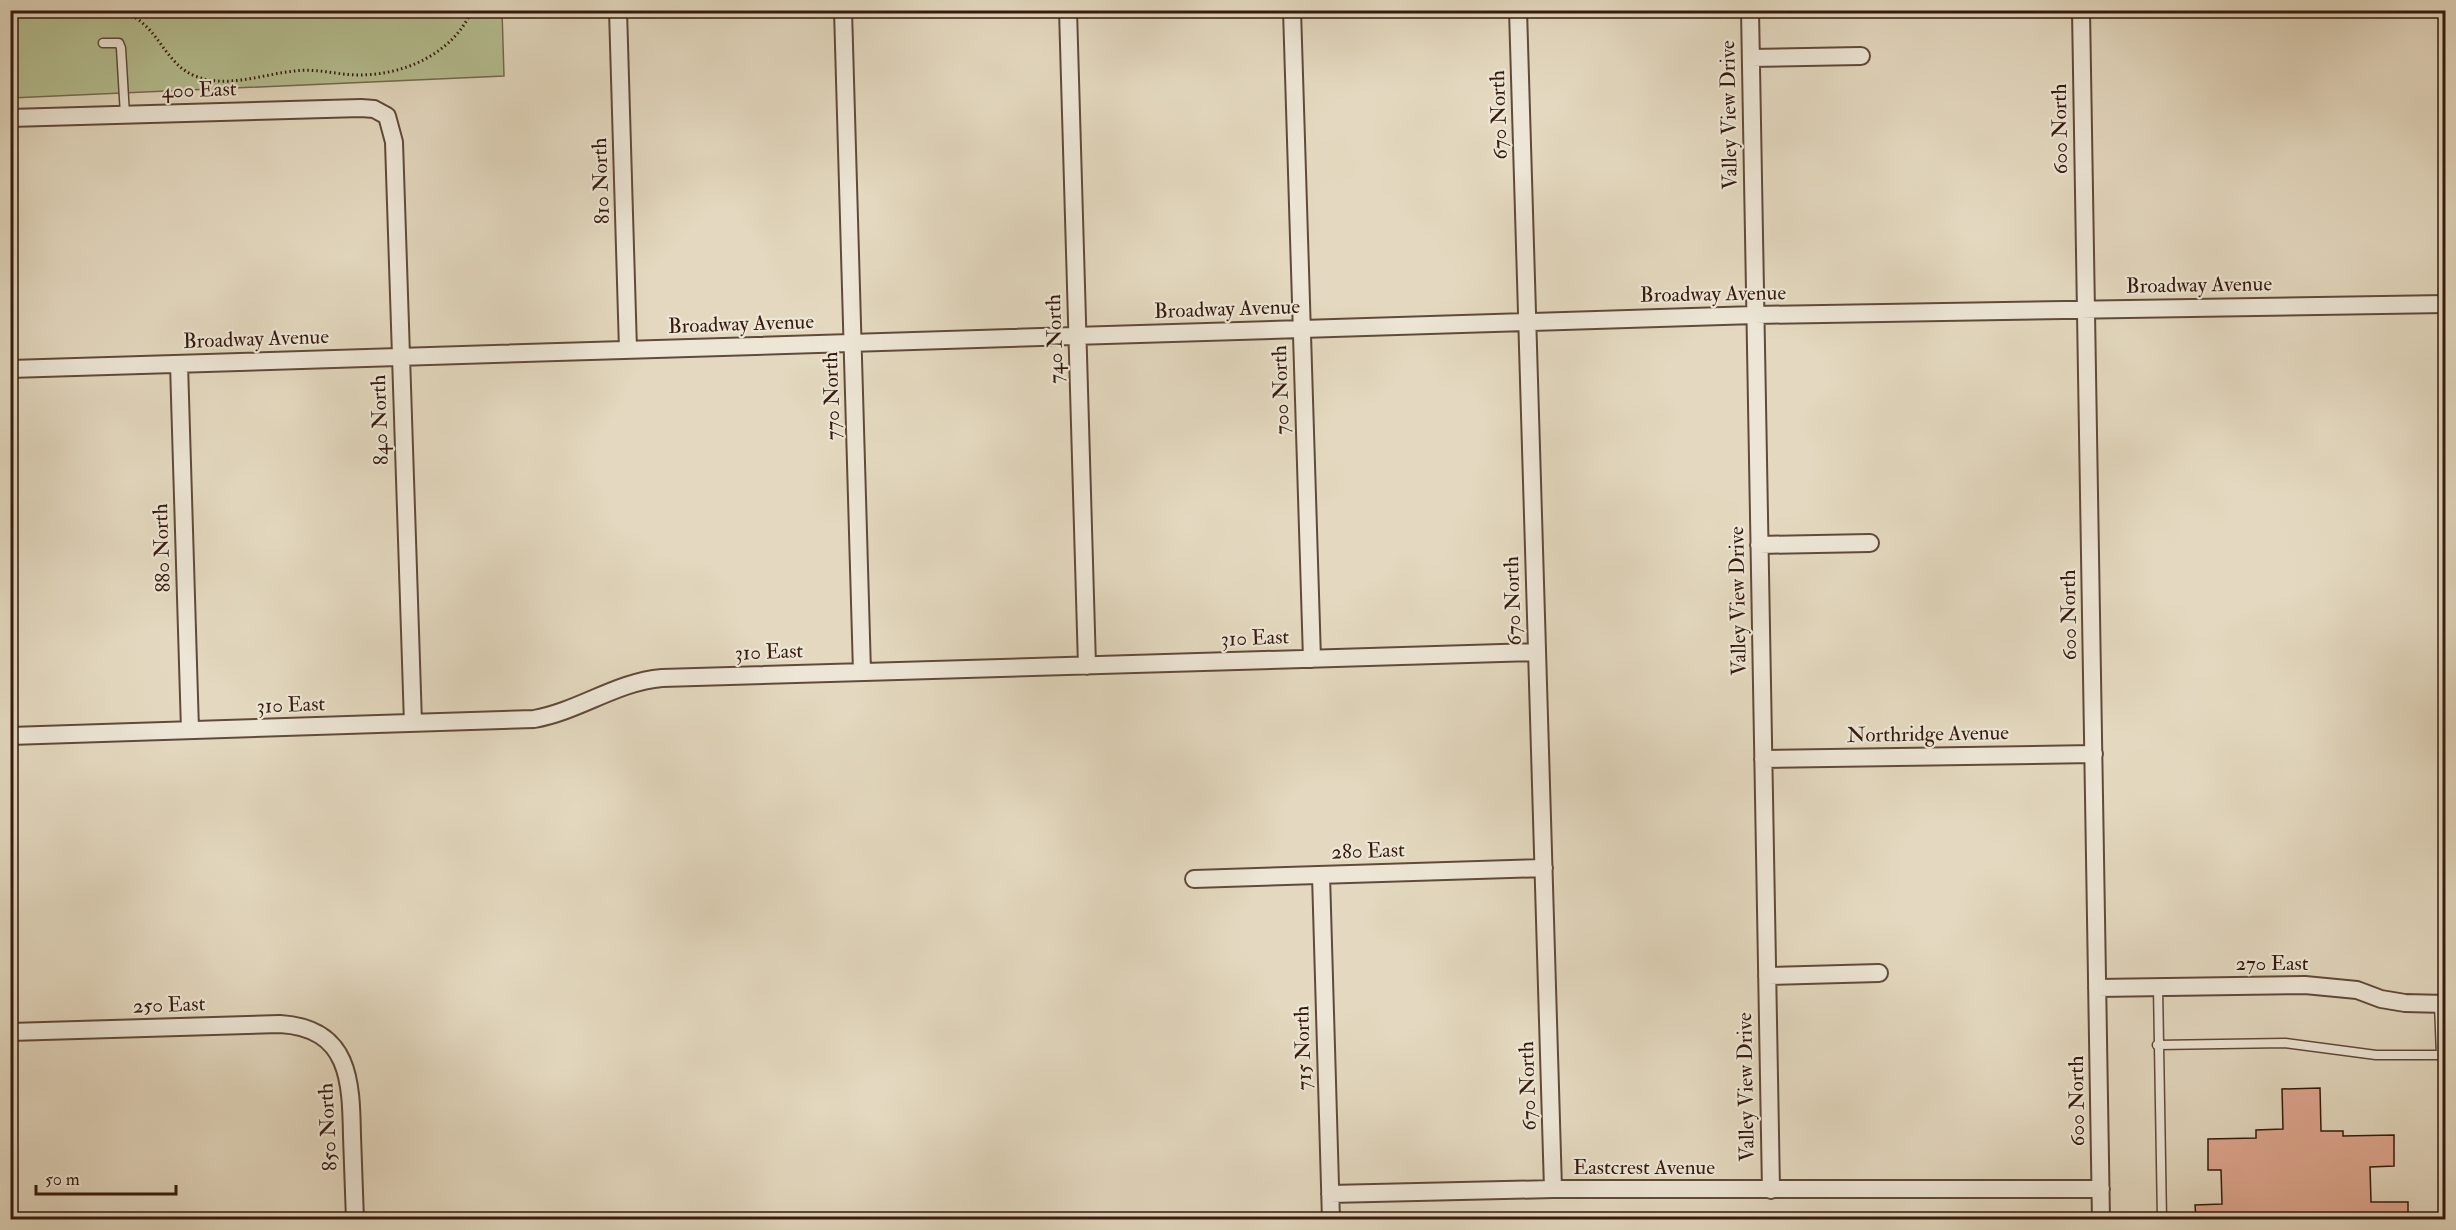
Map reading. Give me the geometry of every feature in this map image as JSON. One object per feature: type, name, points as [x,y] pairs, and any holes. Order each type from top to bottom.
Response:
[{"type":"street","name":"810 North","points":[[618,10],[628,350]]},
{"type":"street","name":"770 North","points":[[843,10],[862,672]]},
{"type":"street","name":"740 North","points":[[1068,10],[1087,666]]},
{"type":"street","name":"700 North","points":[[1292,10],[1312,659]]},
{"type":"street","name":"670 North","points":[[1518,10],[1553,1189]]},
{"type":"street","name":"Valley View Drive","points":[[1750,10],[1771,1190]]},
{"type":"street","name":"600 North","points":[[2080,10],[2101,1220]]},
{"type":"street","points":[[1750,58],[1861,56]]},
{"type":"street","name":"400 East","points":[[10,118],[361,108],[374,109],[387,116]]},
{"type":"street","name":"840 North","points":[[387,116],[394,142],[413,723]]},
{"type":"street","name":"Broadway Avenue","points":[[10,369],[1755,315],[2445,304]]},
{"type":"street","name":"880 North","points":[[179,364],[190,730]]},
{"type":"street","points":[[1759,545],[1869,543]]},
{"type":"street","name":"310 East","points":[[10,736],[519,720],[550,716],[632,683],[652,678],[1537,652]]},
{"type":"street","name":"Northridge Avenue","points":[[1763,759],[2094,754]]},
{"type":"street","name":"280 East","points":[[1194,879],[1544,868]]},
{"type":"street","name":"715 North","points":[[1321,875],[1331,1220]]},
{"type":"street","points":[[1767,976],[1879,973]]},
{"type":"street","name":"270 East","points":[[2097,988],[2332,986],[2357,990],[2380,999],[2442,1004]]},
{"type":"street","name":"250 East","points":[[10,1032],[280,1024],[305,1027],[326,1039]]},
{"type":"street","name":"850 North","points":[[326,1039],[341,1057],[350,1079],[355,1220]]},
{"type":"street","name":"Eastcrest Avenue","points":[[1330,1194],[1553,1189],[2101,1189]]},
{"type":"lane","points":[[103,43],[118,43],[121,48],[125,115]]},
{"type":"lane","points":[[2158,987],[2157,1045],[2162,1220]]},
{"type":"lane","points":[[2157,1045],[2285,1043],[2376,1055],[2441,1055],[2442,1004]]},
{"type":"path","points":[[10,16],[130,15],[147,24],[173,62],[183,70],[207,80],[224,81],[309,70],[368,75],[409,66],[440,50],[455,38],[472,10]]},
{"type":"green space","points":[[10,11],[502,11],[504,76],[11,98]]},
{"type":"building","points":[[2320,1088],[2321,1131],[2343,1131],[2343,1136],[2394,1135],[2394,1166],[2370,1167],[2371,1202],[2408,1202],[2408,1220],[2196,1220],[2195,1205],[2222,1204],[2221,1170],[2208,1170],[2208,1139],[2256,1138],[2256,1130],[2283,1129],[2282,1089]]}]
